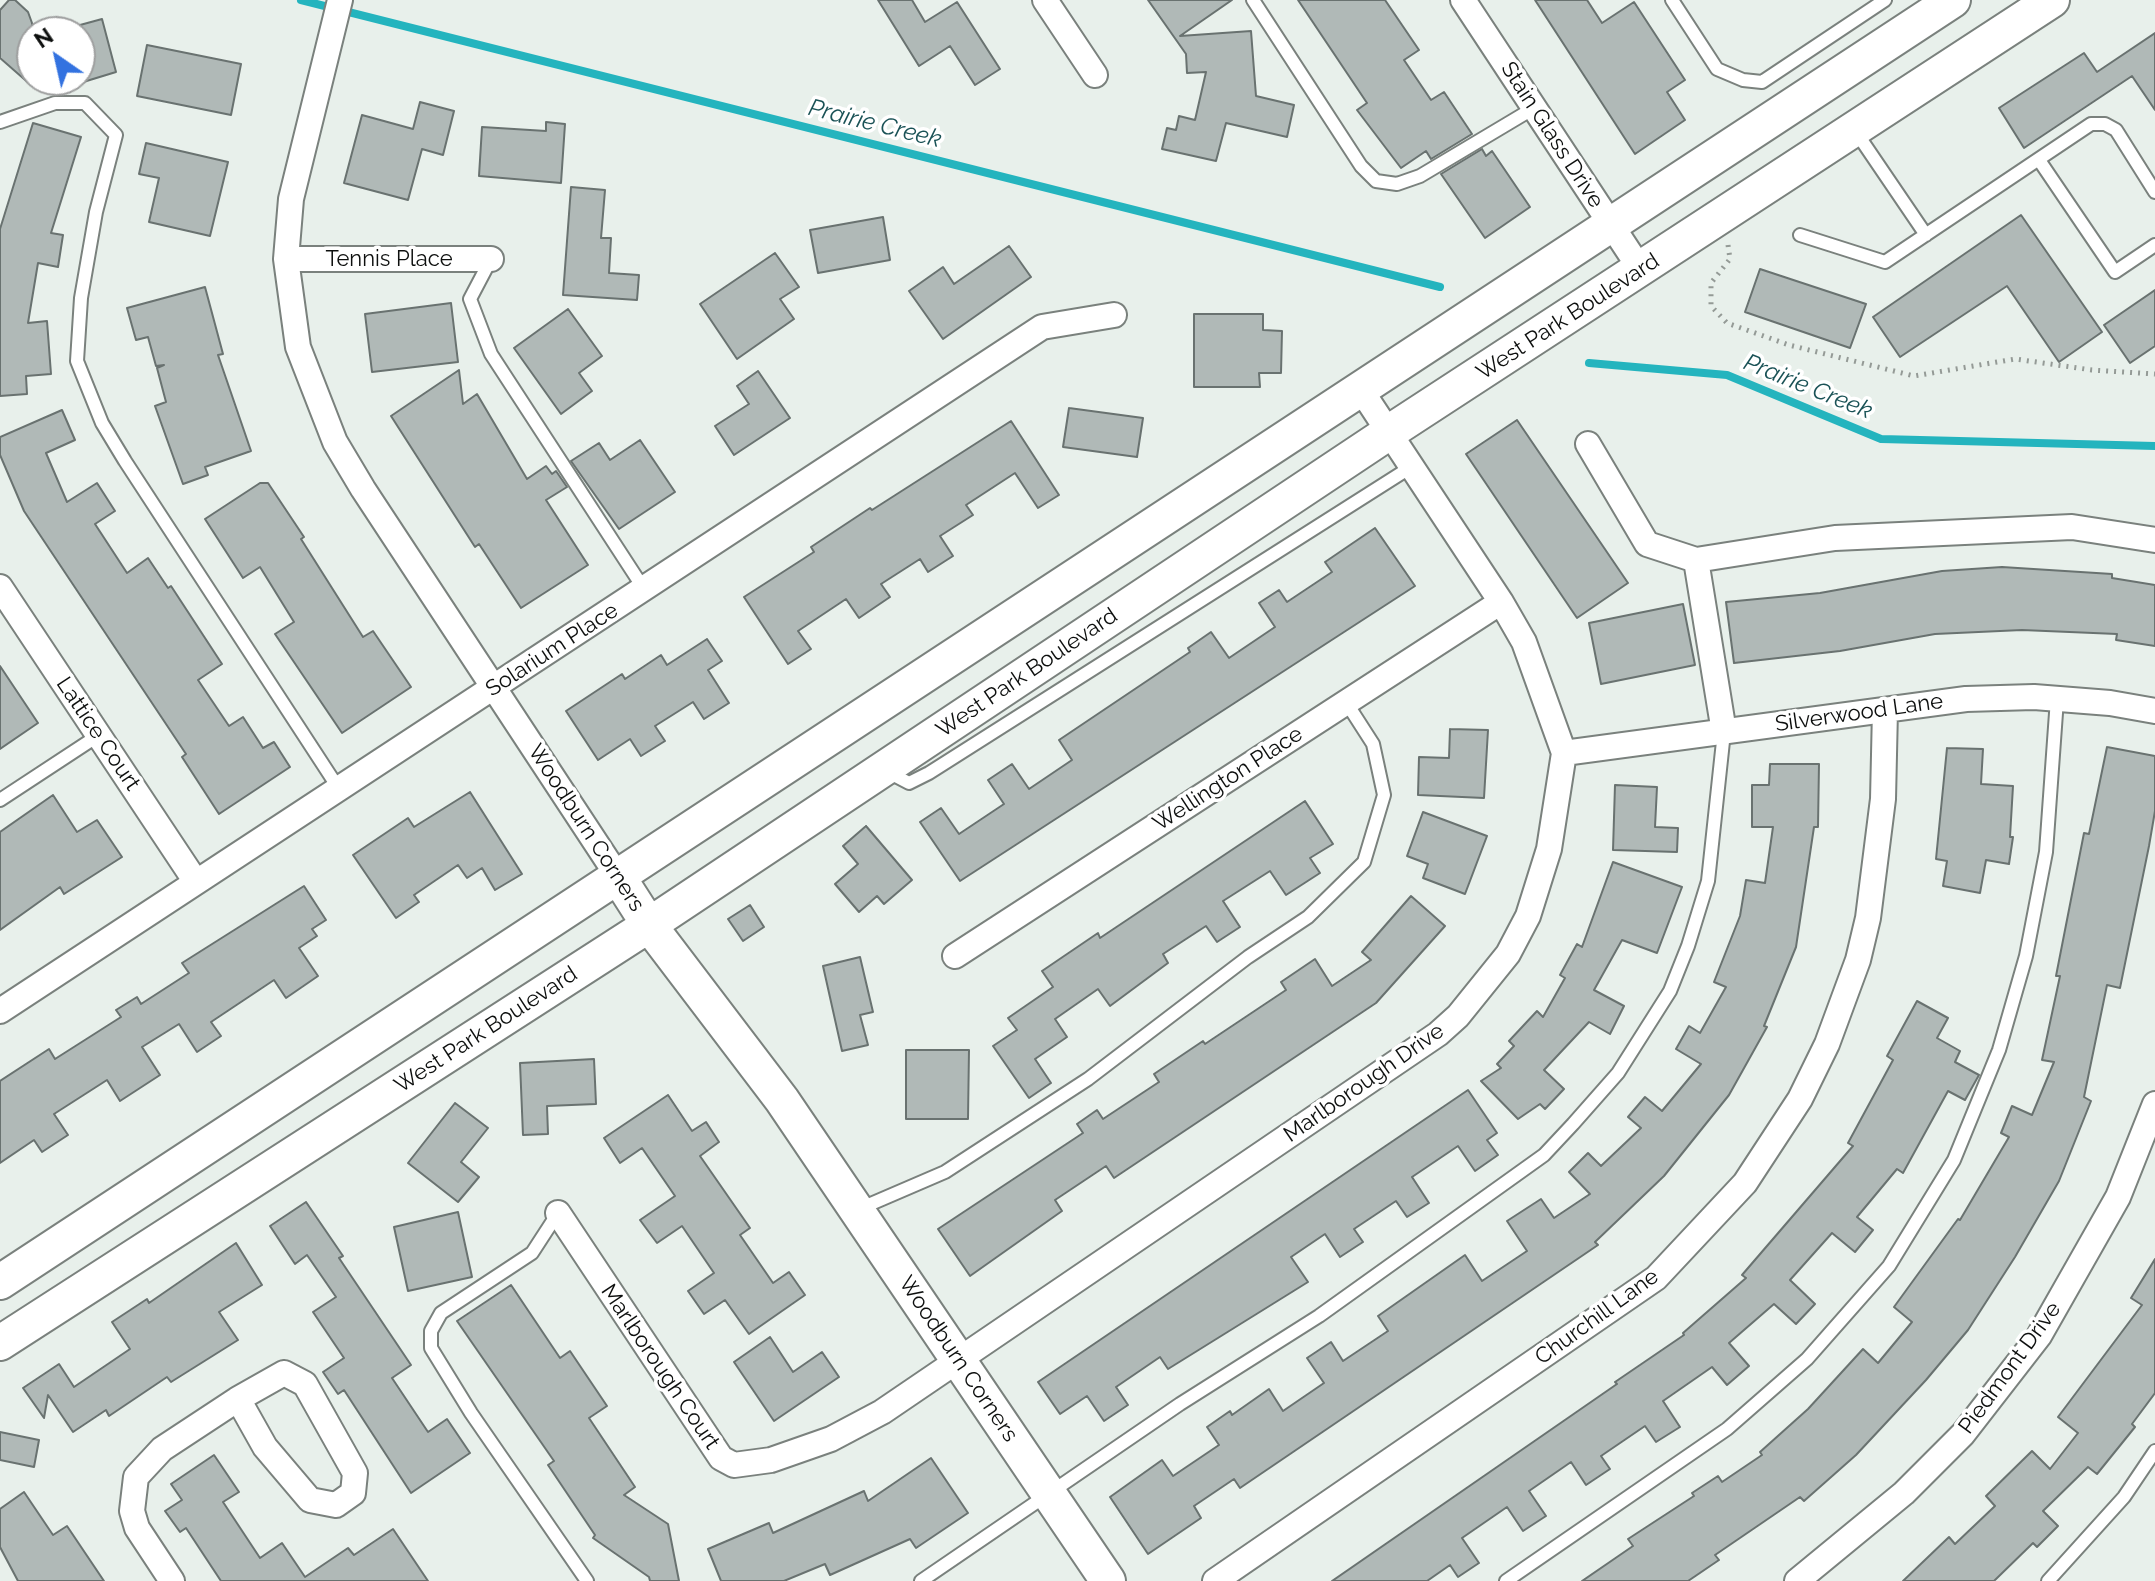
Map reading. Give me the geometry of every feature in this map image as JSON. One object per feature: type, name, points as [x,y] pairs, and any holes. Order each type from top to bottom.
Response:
[{"type":"main road","points":[[0,1282],[1359,387],[1953,0]]},
{"type":"main road","name":"West Park Boulevard","points":[[0,1343],[649,925],[1388,433],[2052,0]]},
{"type":"main road","name":"Woodburn Corners","points":[[617,875],[649,925],[782,1100],[1108,1581]]},
{"type":"street","name":"Woodburn Corners","points":[[340,0],[296,169],[286,259],[298,347],[335,442],[617,875]]},
{"type":"street","points":[[1045,0],[1095,75]]},
{"type":"street","name":"Stain Glass Drive","points":[[1463,0],[1641,270]]},
{"type":"street","name":"Tennis Place","points":[[286,259],[491,259]]},
{"type":"street","name":"Solarium Place","points":[[0,1011],[1042,327],[1114,315]]},
{"type":"street","name":"Marlborough Drive","points":[[959,1361],[1425,1043],[1458,1016],[1508,954],[1528,916],[1549,849],[1564,753],[1524,642],[1501,602],[1359,387]]},
{"type":"street","points":[[1588,444],[1647,544],[1696,560],[1835,538],[2072,527],[2155,540]]},
{"type":"street","points":[[1696,560],[1724,732]]},
{"type":"street","name":"Lattice Court","points":[[0,588],[196,882]]},
{"type":"street","name":"Wellington Place","points":[[955,956],[1501,602]]},
{"type":"street","name":"Silverwood Lane","points":[[1564,753],[1966,699],[2057,699],[2155,711]]},
{"type":"street","name":"Churchill Lane","points":[[1215,1581],[1656,1278],[1745,1183],[1800,1099],[1827,1044],[1858,960],[1868,918],[1883,799],[1885,710]]},
{"type":"street","name":"Piedmont Drive","points":[[1797,1581],[1904,1493],[1963,1434],[2039,1336],[2118,1197],[2155,1104]]},
{"type":"street","name":"Marlborough Court","points":[[558,1213],[705,1436],[721,1458],[734,1465],[771,1460],[831,1439],[882,1412],[959,1361]]},
{"type":"street","points":[[172,1581],[137,1528],[132,1511],[136,1477],[162,1449],[238,1399],[284,1373],[305,1384],[355,1473],[353,1493],[336,1505],[310,1500],[265,1447],[238,1399]]},
{"type":"lane","points":[[1253,0],[1361,166],[1376,181],[1397,184],[1420,176],[1534,108]]},
{"type":"lane","points":[[1672,0],[1717,69],[1743,80],[1762,82],[1885,0]]},
{"type":"lane","points":[[0,122],[55,103],[85,103],[116,135],[96,212],[81,298],[77,361],[102,423],[125,461],[339,789]]},
{"type":"lane","points":[[1800,235],[1885,262],[2091,124],[2105,124],[2116,130],[2155,192]]},
{"type":"lane","points":[[1855,129],[1926,235]]},
{"type":"lane","points":[[2039,160],[2115,272],[2155,245]]},
{"type":"lane","points":[[491,259],[470,299],[491,354],[644,589]]},
{"type":"lane","points":[[883,769],[909,783],[929,773],[1411,467]]},
{"type":"lane","points":[[1506,1581],[1727,1429],[1807,1359],[1889,1266],[1954,1160],[1999,1050],[2026,956],[2046,852],[2057,699]]},
{"type":"lane","points":[[857,1210],[945,1172],[1088,1079],[1248,957],[1308,917],[1364,862],[1384,795],[1373,744],[1346,702]]},
{"type":"lane","points":[[921,1581],[1180,1404],[1319,1316],[1544,1155],[1618,1073],[1670,991],[1708,881],[1724,732]]},
{"type":"lane","points":[[0,800],[99,735]]},
{"type":"lane","points":[[558,1213],[532,1253],[441,1313],[431,1331],[431,1348],[471,1413],[587,1581]]},
{"type":"lane","points":[[2048,1581],[2124,1497],[2155,1451]]},
{"type":"path","points":[[1728,245],[1730,259],[1711,283],[1711,306],[1727,323],[1789,345],[1914,376],[2015,359],[2155,374]]},
{"type":"building","points":[[9,0],[15,0],[29,16],[16,16],[16,72],[0,58],[0,10]]},
{"type":"building","points":[[878,0],[912,0],[925,22],[957,2],[1000,69],[975,85],[950,46],[919,66]]},
{"type":"building","points":[[1148,0],[1232,0],[1180,36],[1251,31],[1256,96],[1294,105],[1287,137],[1226,123],[1216,161],[1162,149],[1167,128],[1176,130],[1179,116],[1195,120],[1206,72],[1187,73],[1186,54]]},
{"type":"building","points":[[1298,0],[1385,0],[1419,50],[1404,60],[1431,100],[1444,92],[1472,134],[1431,159],[1426,151],[1401,168],[1357,110],[1367,103]]},
{"type":"building","points":[[1535,0],[1587,0],[1602,23],[1634,2],[1685,80],[1667,92],[1685,120],[1635,154]]},
{"type":"building","points":[[102,19],[116,72],[96,78],[96,21]]},
{"type":"building","points":[[2155,33],[2155,110],[2132,76],[2024,148],[1999,108],[2084,53],[2097,72]]},
{"type":"building","points":[[147,45],[241,64],[231,115],[137,96]]},
{"type":"building","points":[[420,102],[454,111],[443,155],[422,149],[408,200],[344,183],[362,115],[413,129]]},
{"type":"building","points":[[546,122],[565,124],[561,183],[479,176],[482,127],[546,131]]},
{"type":"building","points":[[33,123],[81,137],[51,233],[63,235],[58,267],[38,263],[28,323],[47,321],[51,374],[26,376],[27,394],[0,396],[0,229]]},
{"type":"building","points":[[146,143],[228,162],[210,236],[149,222],[159,178],[139,174]]},
{"type":"building","points":[[1482,149],[1486,156],[1492,151],[1530,207],[1485,238],[1441,174]]},
{"type":"building","points":[[571,187],[605,190],[601,238],[611,238],[609,273],[639,275],[637,300],[563,295]]},
{"type":"building","points":[[2021,215],[2102,332],[2059,362],[2007,286],[1900,357],[1873,317]]},
{"type":"building","points":[[883,217],[890,260],[818,273],[810,230]]},
{"type":"building","points":[[1009,246],[1031,277],[943,339],[909,291],[943,267],[954,284]]},
{"type":"building","points":[[775,253],[799,287],[780,299],[794,319],[737,359],[700,304]]},
{"type":"building","points":[[1760,269],[1866,304],[1850,348],[1745,312]]},
{"type":"building","points":[[205,287],[223,354],[218,355],[251,451],[205,467],[208,475],[183,484],[155,406],[166,402],[157,368],[164,365],[156,366],[148,337],[136,340],[127,308]]},
{"type":"building","points":[[2155,290],[2155,346],[2130,363],[2104,325]]},
{"type":"building","points":[[451,303],[458,362],[372,372],[365,314]]},
{"type":"building","points":[[568,309],[602,356],[579,373],[592,391],[561,414],[514,348]]},
{"type":"building","points":[[1194,314],[1263,314],[1263,330],[1282,331],[1281,373],[1259,373],[1260,387],[1194,387]]},
{"type":"building","points":[[459,370],[463,404],[477,394],[527,479],[546,466],[552,474],[556,471],[567,487],[546,500],[588,565],[521,608],[479,544],[475,547],[391,416]]},
{"type":"building","points":[[758,371],[790,418],[734,455],[715,426],[749,404],[737,386]]},
{"type":"building","points":[[1069,408],[1143,418],[1137,457],[1063,447]]},
{"type":"building","points":[[62,410],[75,440],[46,453],[67,502],[97,483],[115,511],[95,524],[127,573],[148,558],[168,588],[171,586],[222,664],[198,680],[229,726],[243,717],[263,748],[274,742],[290,767],[219,814],[182,757],[186,754],[24,511],[0,455],[0,437]]},
{"type":"building","points":[[1517,420],[1628,583],[1577,618],[1466,454]]},
{"type":"building","points":[[1011,421],[1059,495],[1038,508],[1015,473],[966,505],[973,515],[940,536],[953,556],[928,572],[920,559],[881,584],[890,597],[859,618],[846,599],[798,631],[811,649],[788,664],[744,597],[814,552],[811,547],[870,508],[872,510]]},
{"type":"building","points":[[640,440],[675,492],[619,529],[571,461],[599,443],[610,460]]},
{"type":"building","points":[[260,483],[268,483],[363,637],[373,631],[411,687],[342,733],[275,634],[294,622],[260,567],[243,578],[205,519]]},
{"type":"building","points":[[1375,528],[1415,586],[960,881],[920,822],[941,808],[959,834],[1004,804],[988,780],[1012,764],[1029,789],[1072,760],[1059,740],[1190,652],[1188,648],[1211,632],[1229,658],[1275,627],[1259,603],[1279,590],[1287,602],[1332,572],[1325,562]]},
{"type":"building","points":[[2002,567],[2112,574],[2112,578],[2155,585],[2155,646],[2116,640],[2117,634],[2022,630],[1935,634],[1840,651],[1734,663],[1726,602],[1820,593],[1942,571]]},
{"type":"building","points":[[1683,604],[1695,665],[1601,684],[1589,623]]},
{"type":"building","points":[[707,639],[722,661],[708,670],[729,703],[704,719],[693,702],[655,726],[665,741],[641,756],[630,739],[598,760],[566,711],[622,674],[625,679],[661,655],[667,665]]},
{"type":"building","points":[[0,666],[38,723],[0,749]]},
{"type":"building","points":[[1450,729],[1488,730],[1484,798],[1418,795],[1419,757],[1449,758]]},
{"type":"building","points":[[2107,747],[2155,756],[2155,811],[2149,846],[2120,988],[2107,985],[2084,1097],[2091,1101],[2059,1181],[2015,1257],[1968,1330],[1926,1380],[1856,1455],[1804,1501],[1800,1497],[1715,1555],[1719,1560],[1688,1581],[1582,1581],[1633,1546],[1628,1539],[1694,1496],[1692,1493],[1718,1476],[1722,1482],[1762,1455],[1760,1452],[1808,1409],[1863,1349],[1878,1363],[1912,1322],[1894,1307],[1960,1220],[2009,1137],[2001,1133],[2012,1106],[2032,1115],[2054,1062],[2042,1060],[2060,976],[2056,976],[2084,833],[2089,834]]},
{"type":"building","points":[[1947,748],[1983,749],[1981,784],[2013,786],[2010,837],[2013,837],[2009,864],[1986,860],[1980,893],[1943,886],[1947,861],[1936,859]]},
{"type":"building","points":[[1770,764],[1819,764],[1818,827],[1814,827],[1796,947],[1764,1026],[1767,1027],[1729,1095],[1664,1176],[1595,1242],[1598,1245],[1240,1488],[1234,1479],[1194,1506],[1201,1518],[1148,1554],[1110,1497],[1162,1460],[1173,1476],[1219,1445],[1207,1427],[1230,1411],[1232,1415],[1269,1389],[1283,1411],[1324,1383],[1307,1358],[1331,1342],[1343,1361],[1388,1331],[1378,1316],[1465,1255],[1482,1281],[1527,1251],[1507,1221],[1541,1199],[1554,1218],[1590,1194],[1569,1172],[1588,1153],[1601,1166],[1641,1128],[1628,1117],[1645,1097],[1662,1111],[1701,1064],[1676,1049],[1689,1026],[1700,1033],[1726,987],[1714,982],[1740,916],[1746,880],[1765,883],[1773,827],[1752,827],[1752,785],[1769,785]]},
{"type":"building","points":[[1615,785],[1657,787],[1655,827],[1678,828],[1677,852],[1613,850]]},
{"type":"building","points":[[470,792],[522,874],[495,890],[482,868],[467,878],[458,865],[414,895],[419,902],[396,918],[353,855],[408,818],[414,827]]},
{"type":"building","points":[[53,795],[77,832],[97,820],[122,857],[64,894],[60,887],[0,930],[0,832]]},
{"type":"building","points":[[1305,801],[1333,844],[1310,858],[1320,873],[1286,895],[1270,871],[1223,901],[1240,927],[1217,942],[1206,926],[1163,954],[1168,963],[1110,1006],[1098,989],[1055,1019],[1067,1037],[1035,1059],[1051,1083],[1029,1098],[993,1046],[1017,1030],[1008,1018],[1053,987],[1042,971],[1098,933],[1100,938]]},
{"type":"building","points":[[1423,812],[1487,836],[1465,894],[1423,878],[1428,864],[1407,856]]},
{"type":"building","points":[[866,826],[912,880],[884,904],[877,896],[859,912],[835,884],[858,864],[843,846]]},
{"type":"building","points":[[1613,862],[1682,887],[1657,953],[1622,940],[1594,990],[1624,1006],[1610,1034],[1589,1022],[1544,1070],[1564,1089],[1545,1109],[1540,1104],[1518,1119],[1481,1081],[1501,1068],[1497,1064],[1514,1046],[1509,1041],[1537,1011],[1543,1017],[1565,978],[1560,975],[1577,944],[1582,947]]},
{"type":"building","points":[[304,886],[326,920],[312,929],[317,936],[299,948],[318,976],[286,998],[274,980],[211,1022],[221,1036],[197,1052],[179,1024],[142,1047],[160,1075],[120,1101],[107,1080],[54,1114],[68,1135],[42,1152],[34,1140],[0,1163],[0,1081],[49,1049],[55,1059],[121,1017],[116,1010],[137,997],[141,1004],[189,973],[182,963]]},
{"type":"building","points":[[1411,896],[1445,926],[1376,1003],[1114,1178],[1106,1166],[1055,1200],[1062,1211],[970,1276],[938,1229],[1083,1133],[1077,1124],[1097,1110],[1103,1119],[1159,1082],[1154,1074],[1286,990],[1281,982],[1315,959],[1332,986],[1371,960],[1362,952]]},
{"type":"building","points":[[750,905],[764,927],[743,941],[728,919]]},
{"type":"building","points":[[860,957],[873,1012],[860,1015],[868,1045],[842,1051],[823,966]]},
{"type":"building","points":[[1917,1001],[1948,1018],[1937,1038],[1960,1051],[1955,1062],[1979,1075],[1965,1100],[1948,1091],[1903,1173],[1897,1169],[1857,1217],[1873,1230],[1855,1252],[1832,1233],[1790,1280],[1815,1304],[1796,1324],[1774,1304],[1729,1343],[1749,1366],[1727,1385],[1712,1367],[1663,1401],[1680,1427],[1656,1442],[1645,1426],[1601,1456],[1610,1469],[1586,1485],[1571,1462],[1529,1491],[1546,1516],[1523,1531],[1507,1507],[1462,1538],[1479,1563],[1458,1577],[1450,1565],[1427,1581],[1332,1581],[1684,1335],[1746,1278],[1742,1275],[1853,1146],[1848,1143],[1893,1060],[1887,1056]]},
{"type":"building","points":[[906,1050],[969,1050],[968,1119],[906,1119]]},
{"type":"building","points":[[594,1059],[596,1104],[547,1106],[548,1134],[523,1135],[520,1063]]},
{"type":"building","points":[[1468,1090],[1497,1133],[1487,1140],[1498,1155],[1475,1171],[1458,1146],[1412,1177],[1429,1203],[1407,1217],[1396,1201],[1354,1229],[1363,1242],[1340,1257],[1325,1234],[1291,1257],[1308,1282],[1168,1369],[1160,1357],[1116,1387],[1128,1405],[1104,1421],[1087,1396],[1060,1414],[1038,1382]]},
{"type":"building","points":[[668,1095],[692,1131],[706,1122],[719,1142],[700,1156],[750,1228],[740,1235],[773,1283],[789,1272],[805,1295],[749,1334],[725,1300],[704,1314],[688,1291],[714,1273],[682,1226],[657,1243],[640,1220],[675,1196],[642,1148],[620,1163],[604,1138]]},
{"type":"building","points":[[455,1103],[488,1128],[461,1162],[479,1177],[458,1202],[408,1163]]},
{"type":"building","points":[[306,1202],[343,1256],[339,1258],[411,1365],[392,1378],[428,1432],[447,1419],[470,1453],[411,1493],[344,1390],[338,1394],[323,1372],[344,1358],[313,1312],[336,1297],[307,1255],[295,1264],[270,1226]]},
{"type":"building","points":[[458,1212],[472,1277],[408,1291],[394,1227]]},
{"type":"building","points":[[236,1243],[262,1285],[219,1312],[238,1340],[171,1382],[167,1377],[109,1416],[106,1410],[73,1432],[48,1395],[44,1418],[23,1388],[59,1364],[74,1387],[130,1349],[112,1322],[147,1299],[149,1303]]},
{"type":"building","points":[[2155,1259],[2155,1393],[2132,1424],[2135,1427],[2097,1474],[2088,1467],[2043,1511],[2058,1526],[2037,1547],[2033,1543],[1994,1581],[1903,1581],[1949,1537],[1955,1544],[1995,1506],[1986,1496],[2032,1451],[2050,1469],[2078,1433],[2058,1417],[2142,1305],[2131,1298]]},
{"type":"building","points":[[511,1285],[560,1358],[570,1351],[607,1406],[589,1418],[635,1487],[624,1495],[668,1524],[679,1581],[650,1581],[649,1577],[593,1538],[595,1535],[548,1465],[554,1461],[457,1321]]},
{"type":"building","points":[[770,1337],[793,1372],[822,1352],[839,1377],[774,1421],[734,1362]]},
{"type":"building","points":[[0,1432],[39,1440],[34,1467],[0,1460]]},
{"type":"building","points":[[214,1455],[239,1492],[223,1502],[260,1558],[282,1543],[305,1577],[348,1548],[354,1555],[393,1529],[428,1581],[221,1581],[186,1528],[180,1532],[165,1511],[182,1500],[171,1484]]},
{"type":"building","points":[[931,1458],[968,1513],[916,1548],[910,1539],[830,1575],[825,1564],[784,1581],[721,1581],[708,1549],[769,1523],[773,1533],[864,1491],[868,1501]]},
{"type":"building","points":[[24,1492],[53,1535],[67,1526],[104,1581],[18,1581],[0,1547],[0,1509]]},
{"type":"waterway","name":"Prairie Creek","points":[[301,0],[1440,287]]},
{"type":"waterway","name":"Prairie Creek","points":[[1589,363],[1727,375],[1881,439],[2155,446]]}]
